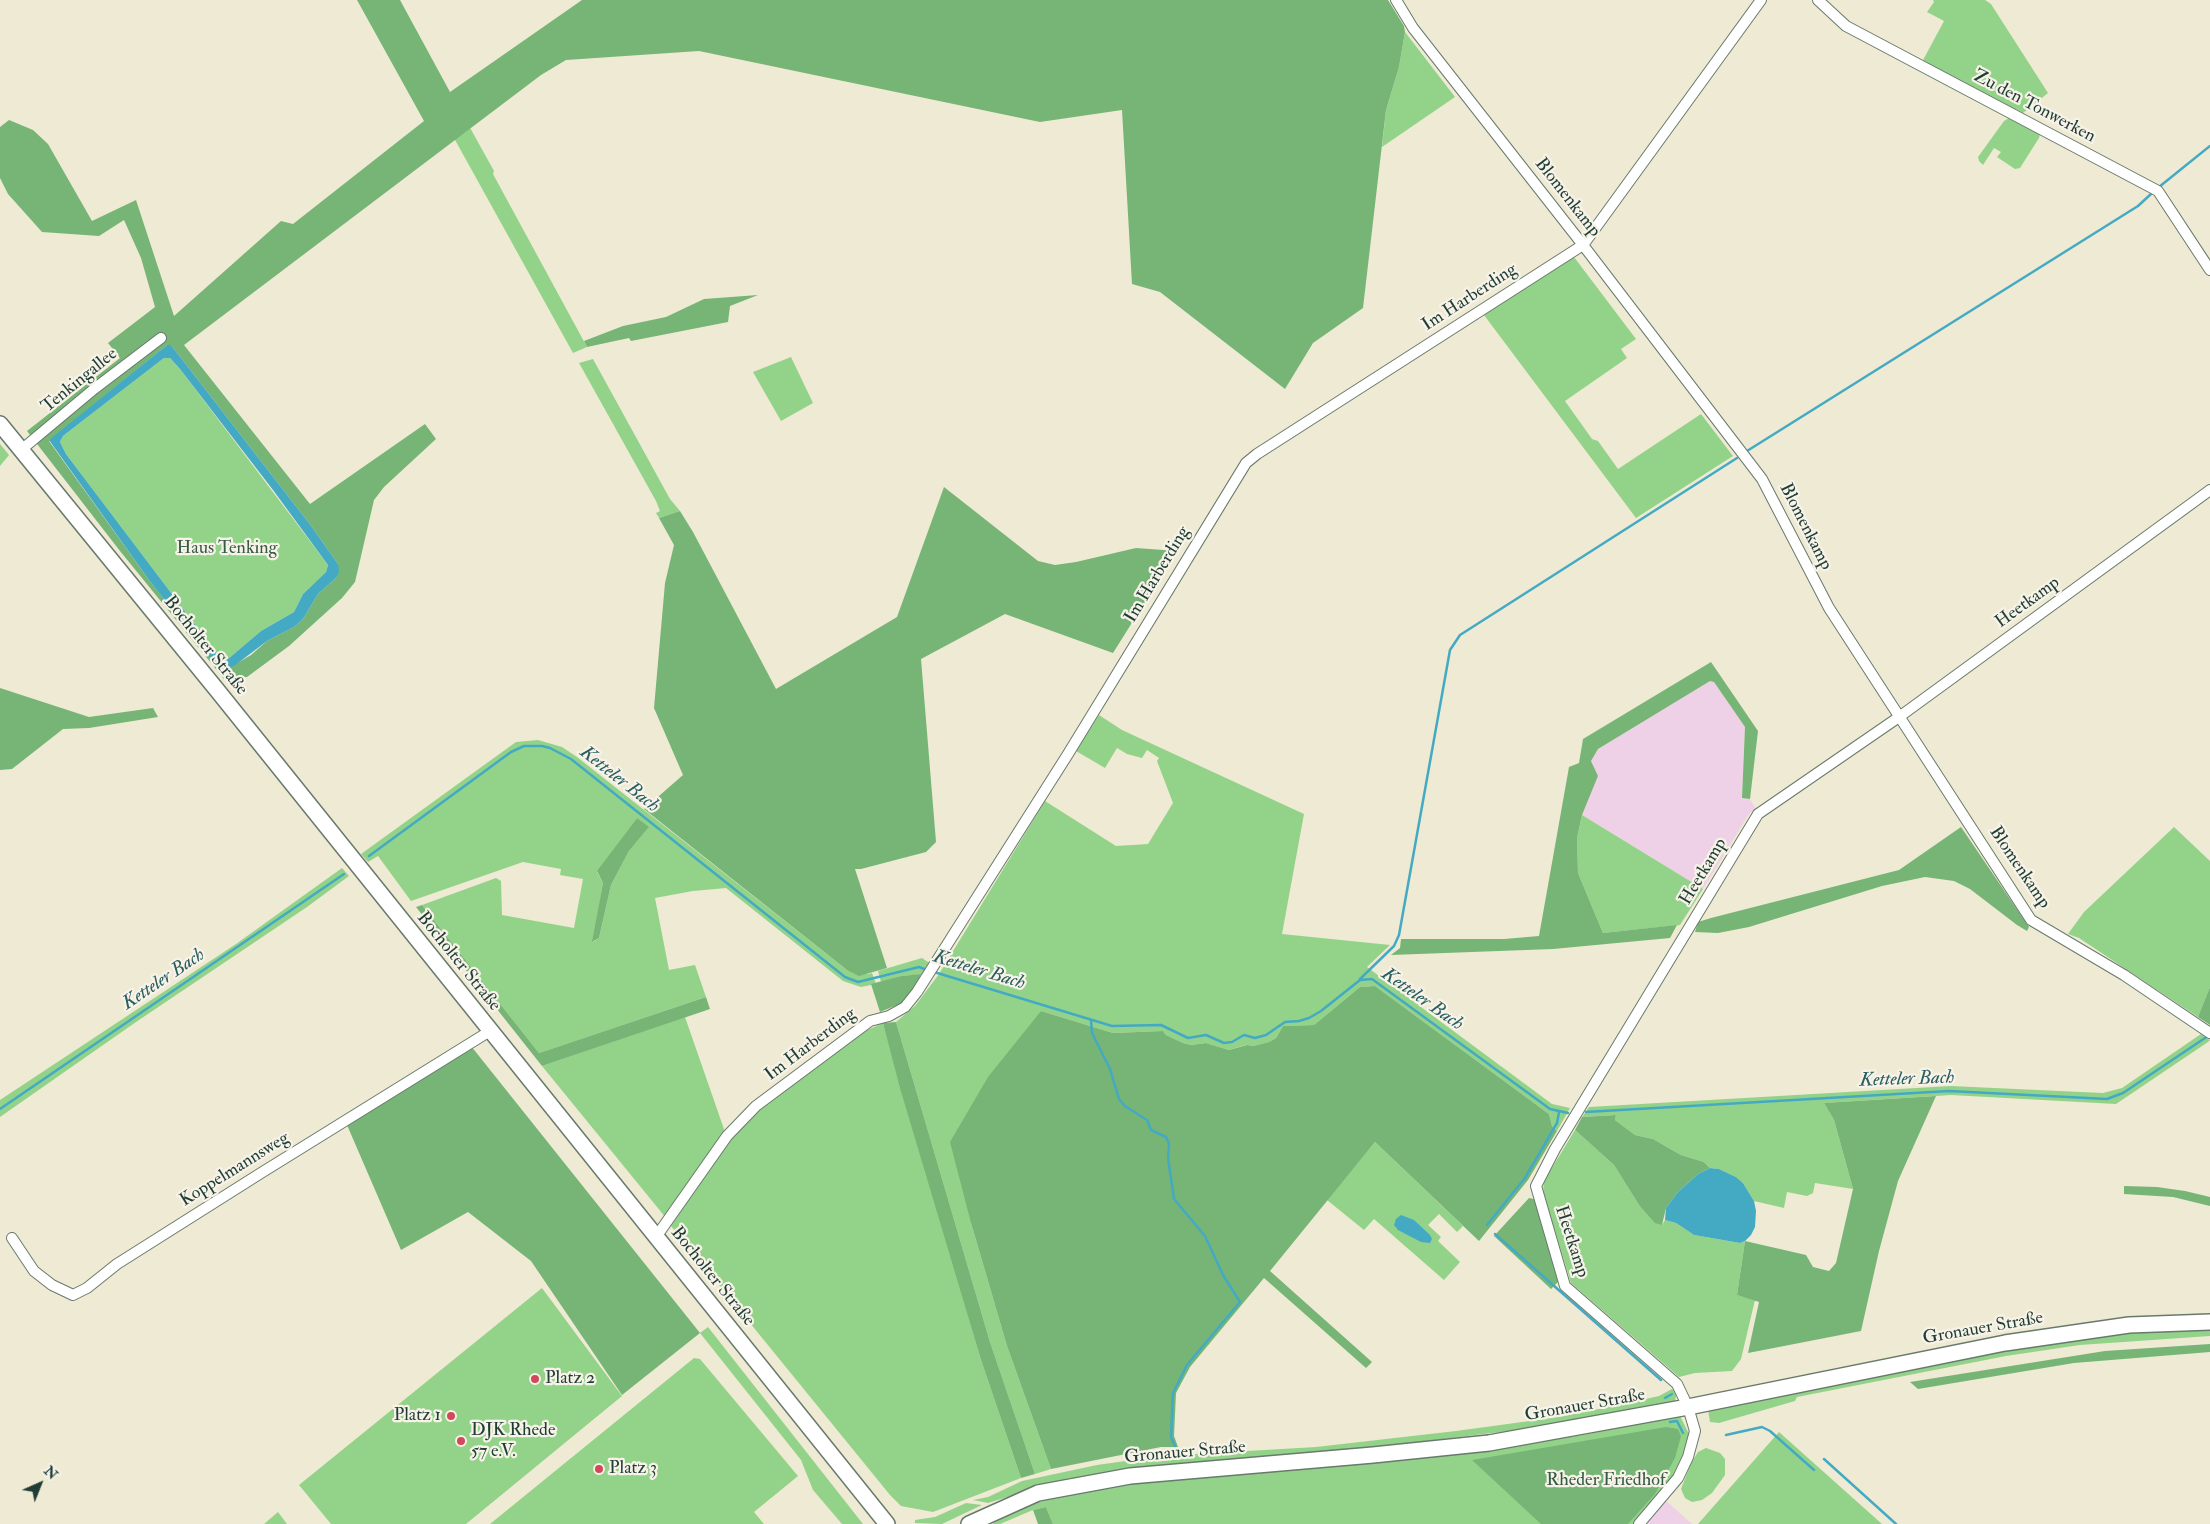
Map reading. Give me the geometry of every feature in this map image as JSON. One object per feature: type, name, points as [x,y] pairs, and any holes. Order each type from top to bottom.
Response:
[{"type":"main road","name":"Bocholter Straße","points":[[0,424],[887,1524]]},
{"type":"main road","name":"Gronauer Straße","points":[[969,1524],[1038,1493],[1130,1476],[1373,1455],[1489,1442],[1688,1407],[2005,1343],[2129,1325],[2210,1322]]},
{"type":"street","name":"Blomenkamp","points":[[1396,0],[1413,28],[1762,478],[1829,608],[2031,920],[2124,975],[2206,1030]]},
{"type":"street","name":"Im Harberding","points":[[656,1237],[727,1136],[756,1106],[870,1021],[889,1016],[905,1007],[928,977],[1073,746],[1246,463],[1257,454],[1583,245],[1761,0]]},
{"type":"street","name":"Zu den Tonwerken","points":[[1818,0],[1846,26],[2158,191],[2210,270]]},
{"type":"street","name":"Tenkingallee","points":[[21,450],[94,389],[161,338]]},
{"type":"street","name":"Heetkamp","points":[[1639,1524],[1678,1478],[1688,1457],[1695,1431],[1688,1407],[1677,1384],[1565,1286],[1536,1186],[1555,1149],[1758,814],[1899,717],[2210,490]]},
{"type":"street","name":"Koppelmannsweg","points":[[12,1238],[34,1271],[52,1285],[73,1295],[87,1288],[117,1264],[261,1172],[490,1031]]},
{"type":"shaded area","points":[[1710,680],[1714,682],[1745,727],[1742,797],[1750,799],[1756,809],[1749,814],[1703,889],[1582,815],[1598,776],[1591,761],[1598,749]]},
{"type":"shaded area","points":[[1664,1499],[1692,1524],[1642,1524]]},
{"type":"green space","points":[[357,0],[400,0],[450,92],[582,0],[1388,0],[1404,26],[1405,32],[1399,67],[1386,110],[1363,308],[1313,343],[1285,389],[1160,292],[1132,284],[1122,110],[1040,122],[699,51],[566,60],[541,75],[184,345],[310,504],[425,424],[436,439],[384,487],[374,500],[355,582],[342,598],[289,646],[247,677],[224,679],[120,551],[27,431],[120,358],[108,343],[155,307],[141,258],[124,220],[99,236],[42,232],[8,194],[0,178],[0,127],[9,120],[33,130],[48,144],[92,221],[136,200],[174,316],[281,221],[293,224],[424,121]],"holes":[[[167,345],[171,345],[312,527],[338,564],[336,578],[318,594],[303,619],[294,627],[267,641],[251,655],[222,672],[149,580],[49,441]]]},
{"type":"green space","points":[[1933,0],[1985,0],[1991,4],[2048,93],[2023,113],[2016,109],[2015,112],[1922,62],[1944,21],[1927,12],[1934,2]]},
{"type":"green space","points":[[1405,32],[1455,97],[1382,147],[1386,110],[1399,67]]},
{"type":"green space","points":[[463,115],[587,347],[573,353],[449,129]]},
{"type":"green space","points":[[2009,118],[2040,134],[2039,138],[2020,168],[2015,169],[1997,157],[2001,152],[1994,148],[1983,165],[1978,157],[2004,121]]},
{"type":"green space","points":[[1574,257],[1636,339],[1621,349],[1627,358],[1565,401],[1592,439],[1598,441],[1618,469],[1701,414],[1733,456],[1636,518],[1484,315]]},
{"type":"green space","points":[[758,295],[730,306],[728,322],[631,341],[629,338],[587,347],[584,341],[623,326],[666,317],[704,299]]},
{"type":"green space","points":[[791,357],[813,403],[781,421],[753,372]]},
{"type":"green space","name":"Haus Tenking","points":[[164,358],[170,358],[180,369],[328,565],[326,572],[303,594],[294,612],[261,631],[228,659],[221,657],[215,651],[66,454],[60,442],[63,436]]},
{"type":"green space","points":[[593,359],[670,499],[680,511],[659,518],[656,513],[660,511],[656,501],[579,363]]},
{"type":"green space","points":[[0,444],[9,455],[0,466]]},
{"type":"green space","points":[[944,487],[1038,561],[1055,565],[1136,548],[1177,551],[1113,653],[1005,614],[921,659],[936,842],[926,852],[855,869],[887,968],[859,976],[847,970],[644,809],[683,775],[654,708],[665,583],[674,545],[659,518],[680,511],[776,689],[897,617]]},
{"type":"green space","points":[[1711,662],[1758,731],[1750,799],[1742,798],[1745,727],[1714,682],[1710,681],[1598,749],[1591,761],[1598,776],[1582,815],[1577,838],[1578,873],[1603,933],[1677,925],[1670,938],[1553,949],[1391,955],[1400,948],[1401,939],[1504,939],[1539,936],[1569,767],[1579,763],[1583,739]]},
{"type":"green space","points":[[0,688],[89,717],[153,708],[158,717],[89,728],[63,729],[12,769],[0,770]]},
{"type":"green space","points":[[1099,715],[1122,730],[1304,814],[1282,934],[1390,945],[1367,967],[1552,1104],[1570,1108],[1557,1131],[1552,1126],[1549,1114],[1375,986],[1360,987],[1314,1025],[1283,1026],[1276,1038],[1269,1042],[1253,1046],[1246,1045],[1229,1050],[1206,1043],[1191,1045],[1183,1043],[1166,1035],[1163,1031],[1113,1033],[1041,1011],[971,1223],[1007,1346],[1051,1469],[1035,1474],[990,1342],[896,1022],[915,1006],[939,974],[1045,801],[1116,846],[1148,844],[1173,803],[1157,761],[1159,758],[1147,750],[1142,758],[1127,754],[1117,748],[1105,768],[1076,751]]},
{"type":"green space","points":[[538,740],[562,747],[577,757],[847,970],[872,973],[876,984],[861,987],[843,981],[726,888],[693,891],[655,898],[669,970],[695,965],[706,997],[539,1053],[422,905],[496,878],[501,881],[502,915],[574,928],[583,879],[560,875],[561,869],[523,862],[411,901],[378,856],[368,862],[361,854],[516,742]],"holes":[[[637,818],[648,828],[629,851],[611,885],[599,938],[593,942],[603,883],[597,872]]]},
{"type":"green space","points":[[1582,815],[1703,889],[1680,925],[1603,933],[1578,873],[1577,838]]},
{"type":"green space","points":[[637,818],[649,827],[629,851],[611,885],[599,938],[592,942],[603,883],[597,871]]},
{"type":"green space","points":[[1961,827],[2029,927],[2027,931],[1970,889],[1954,881],[1925,877],[1882,886],[1749,927],[1718,933],[1695,932],[1698,922],[1711,918],[1899,870]]},
{"type":"green space","points":[[2174,827],[2210,861],[2210,987],[2198,1017],[2079,938],[2068,934],[2084,912]]},
{"type":"green space","points":[[342,868],[349,876],[307,907],[136,1022],[0,1117],[0,1100],[236,944]]},
{"type":"green space","points":[[422,905],[539,1053],[706,997],[710,1009],[542,1066],[416,907]]},
{"type":"green space","points":[[922,958],[931,964],[924,974],[901,976],[881,982],[878,971]]},
{"type":"green space","points":[[921,974],[914,989],[902,1003],[880,1012],[871,984],[901,976]]},
{"type":"green space","points":[[1375,986],[1549,1114],[1552,1126],[1557,1131],[1528,1180],[1479,1241],[1375,1142],[1270,1271],[1372,1362],[1366,1368],[1264,1278],[1190,1367],[1176,1393],[1174,1436],[1178,1447],[1161,1447],[1051,1469],[1007,1346],[971,1223],[950,1142],[988,1077],[1041,1011],[1113,1033],[1163,1031],[1166,1035],[1183,1043],[1191,1045],[1206,1043],[1229,1050],[1269,1042],[1276,1038],[1283,1026],[1314,1025],[1360,987]]},
{"type":"green space","points":[[2210,987],[2210,1025],[2198,1017]]},
{"type":"green space","points":[[685,1017],[725,1132],[666,1218],[542,1066]]},
{"type":"green space","points":[[896,1022],[990,1342],[1035,1474],[1021,1478],[981,1360],[900,1088],[883,1023]]},
{"type":"green space","points":[[883,1023],[981,1360],[1021,1478],[933,1512],[901,1506],[890,1495],[671,1226],[728,1141],[751,1115],[852,1037]]},
{"type":"green space","points":[[2201,1034],[2210,1040],[2116,1104],[1951,1095],[1824,1103],[1834,1120],[1853,1189],[1815,1183],[1813,1193],[1807,1196],[1787,1192],[1784,1208],[1754,1201],[1743,1183],[1736,1177],[1719,1169],[1710,1168],[1704,1162],[1681,1155],[1653,1139],[1635,1135],[1615,1120],[1616,1115],[1582,1117],[1589,1107],[1951,1086],[2103,1093],[2122,1088]]},
{"type":"green space","points":[[471,1046],[700,1333],[622,1395],[531,1261],[468,1212],[401,1250],[347,1125]]},
{"type":"green space","points":[[1936,1096],[1898,1181],[1879,1251],[1861,1331],[1748,1353],[1759,1302],[1737,1295],[1745,1241],[1806,1255],[1813,1267],[1829,1271],[1836,1263],[1853,1189],[1834,1120],[1824,1103]]},
{"type":"green space","points":[[1616,1115],[1615,1120],[1635,1135],[1653,1139],[1681,1155],[1704,1162],[1710,1168],[1698,1174],[1677,1193],[1666,1208],[1662,1225],[1655,1223],[1639,1205],[1614,1165],[1575,1130],[1582,1117]]},
{"type":"green space","points":[[1575,1130],[1614,1165],[1639,1205],[1662,1225],[1665,1220],[1676,1223],[1694,1235],[1740,1243],[1745,1241],[1737,1295],[1755,1300],[1741,1359],[1732,1371],[1695,1373],[1679,1377],[1571,1283],[1543,1192],[1544,1181]]},
{"type":"green space","points":[[1375,1142],[1463,1226],[1457,1232],[1439,1214],[1428,1225],[1441,1237],[1438,1241],[1460,1262],[1444,1280],[1374,1219],[1364,1230],[1327,1200]]},
{"type":"green space","points":[[2124,1186],[2157,1187],[2185,1191],[2210,1197],[2210,1206],[2173,1197],[2124,1194]]},
{"type":"green space","points":[[1529,1198],[1534,1199],[1559,1281],[1551,1289],[1494,1236]]},
{"type":"green space","name":"DJK Rhede 57 e.V.","points":[[542,1288],[622,1396],[466,1524],[331,1524],[299,1485]]},
{"type":"green space","points":[[708,1327],[863,1524],[842,1524],[813,1490],[801,1460],[700,1333]]},
{"type":"green space","points":[[2179,1329],[2210,1329],[2210,1336],[2080,1345],[2006,1356],[1797,1397],[1795,1401],[1719,1423],[1710,1422],[1708,1410],[1970,1355],[2119,1334]]},
{"type":"green space","points":[[2210,1344],[2210,1352],[2074,1363],[1918,1389],[1910,1382],[2105,1351]]},
{"type":"green space","points":[[694,1358],[700,1359],[798,1476],[754,1512],[764,1524],[490,1524]]},
{"type":"green space","points":[[1672,1389],[1677,1392],[1675,1401],[1516,1430],[1345,1451],[1132,1468],[1058,1481],[988,1503],[973,1500],[988,1497],[1022,1481],[1097,1465],[1161,1456],[1316,1447],[1456,1431],[1559,1417],[1659,1396]]},
{"type":"green space","name":"Rheder Friedhof","points":[[1680,1416],[1689,1434],[1685,1452],[1674,1476],[1634,1524],[1053,1524],[1046,1507],[1033,1510],[1000,1524],[993,1524],[995,1519],[1031,1504],[1085,1490],[1163,1480],[1406,1460],[1583,1435]]},
{"type":"green space","points":[[1666,1427],[1678,1429],[1681,1436],[1675,1458],[1655,1494],[1628,1524],[1541,1524],[1472,1460]]},
{"type":"green space","points":[[1779,1432],[1882,1524],[1698,1524]]},
{"type":"green space","points":[[1706,1448],[1720,1453],[1725,1459],[1725,1475],[1712,1493],[1702,1500],[1692,1502],[1685,1498],[1681,1489],[1691,1463],[1698,1452]]},
{"type":"green space","points":[[966,1503],[982,1505],[942,1524],[915,1523],[915,1520],[935,1517]]},
{"type":"green space","points":[[1046,1507],[1053,1524],[1038,1524],[1033,1510]]},
{"type":"green space","points":[[278,1512],[287,1524],[264,1524]]},
{"type":"water","points":[[167,345],[171,345],[312,527],[338,564],[339,572],[336,578],[318,594],[303,619],[294,627],[267,641],[234,666],[221,672],[149,580],[49,440]],"holes":[[[164,358],[170,358],[273,490],[328,565],[326,572],[303,594],[294,612],[261,631],[228,659],[221,657],[215,651],[66,454],[60,442],[63,436]]]},
{"type":"water","points":[[1710,1168],[1719,1169],[1736,1177],[1743,1183],[1754,1201],[1756,1211],[1755,1227],[1745,1241],[1740,1243],[1694,1235],[1676,1223],[1665,1220],[1666,1208],[1677,1193],[1698,1174]]},
{"type":"water","points":[[1401,1215],[1414,1220],[1430,1235],[1432,1239],[1430,1243],[1421,1242],[1398,1230],[1394,1225],[1396,1219]]},
{"type":"waterway","points":[[2159,187],[2210,146]]},
{"type":"waterway","points":[[1747,451],[2138,206],[2151,194]]},
{"type":"waterway","points":[[1360,979],[1394,946],[1399,935],[1450,650],[1460,635],[1737,458]]},
{"type":"waterway","name":"Ketteler Bach","points":[[369,856],[511,752],[524,746],[542,746],[571,759],[845,977],[858,982],[919,967],[927,970]]},
{"type":"waterway","name":"Ketteler Bach","points":[[0,1109],[344,874]]},
{"type":"waterway","name":"Ketteler Bach","points":[[934,972],[1112,1026],[1161,1025],[1188,1038],[1206,1035],[1224,1043],[1232,1042],[1244,1035],[1255,1038],[1266,1035],[1285,1022],[1309,1018],[1321,1011],[1360,980],[1372,979],[1550,1109],[1568,1113]]},
{"type":"waterway","points":[[1091,1020],[1092,1033],[1110,1069],[1119,1099],[1125,1106],[1147,1120],[1151,1130],[1166,1137],[1169,1144],[1168,1158],[1174,1199],[1205,1236],[1223,1275],[1240,1302],[1187,1365],[1173,1393],[1171,1437],[1175,1446]]},
{"type":"waterway","name":"Ketteler Bach","points":[[1586,1112],[1949,1091],[2107,1099],[2123,1093],[2208,1036]]},
{"type":"waterway","points":[[1487,1225],[1525,1178],[1557,1123],[1559,1112]]},
{"type":"waterway","points":[[1495,1234],[1661,1380]]},
{"type":"waterway","points":[[1665,1398],[1672,1394]]},
{"type":"waterway","points":[[1670,1422],[1677,1421],[1683,1433]]},
{"type":"waterway","points":[[1726,1435],[1762,1427],[1770,1431],[1814,1470]]},
{"type":"waterway","points":[[1824,1459],[1896,1524]]},
{"type":"place","name":"Platz 2","points":[[535,1379]]},
{"type":"place","name":"Platz 1","points":[[451,1416]]},
{"type":"place","name":"DJK Rhede 57 e.V.","points":[[461,1441]]},
{"type":"place","name":"Platz 3","points":[[599,1469]]}]
